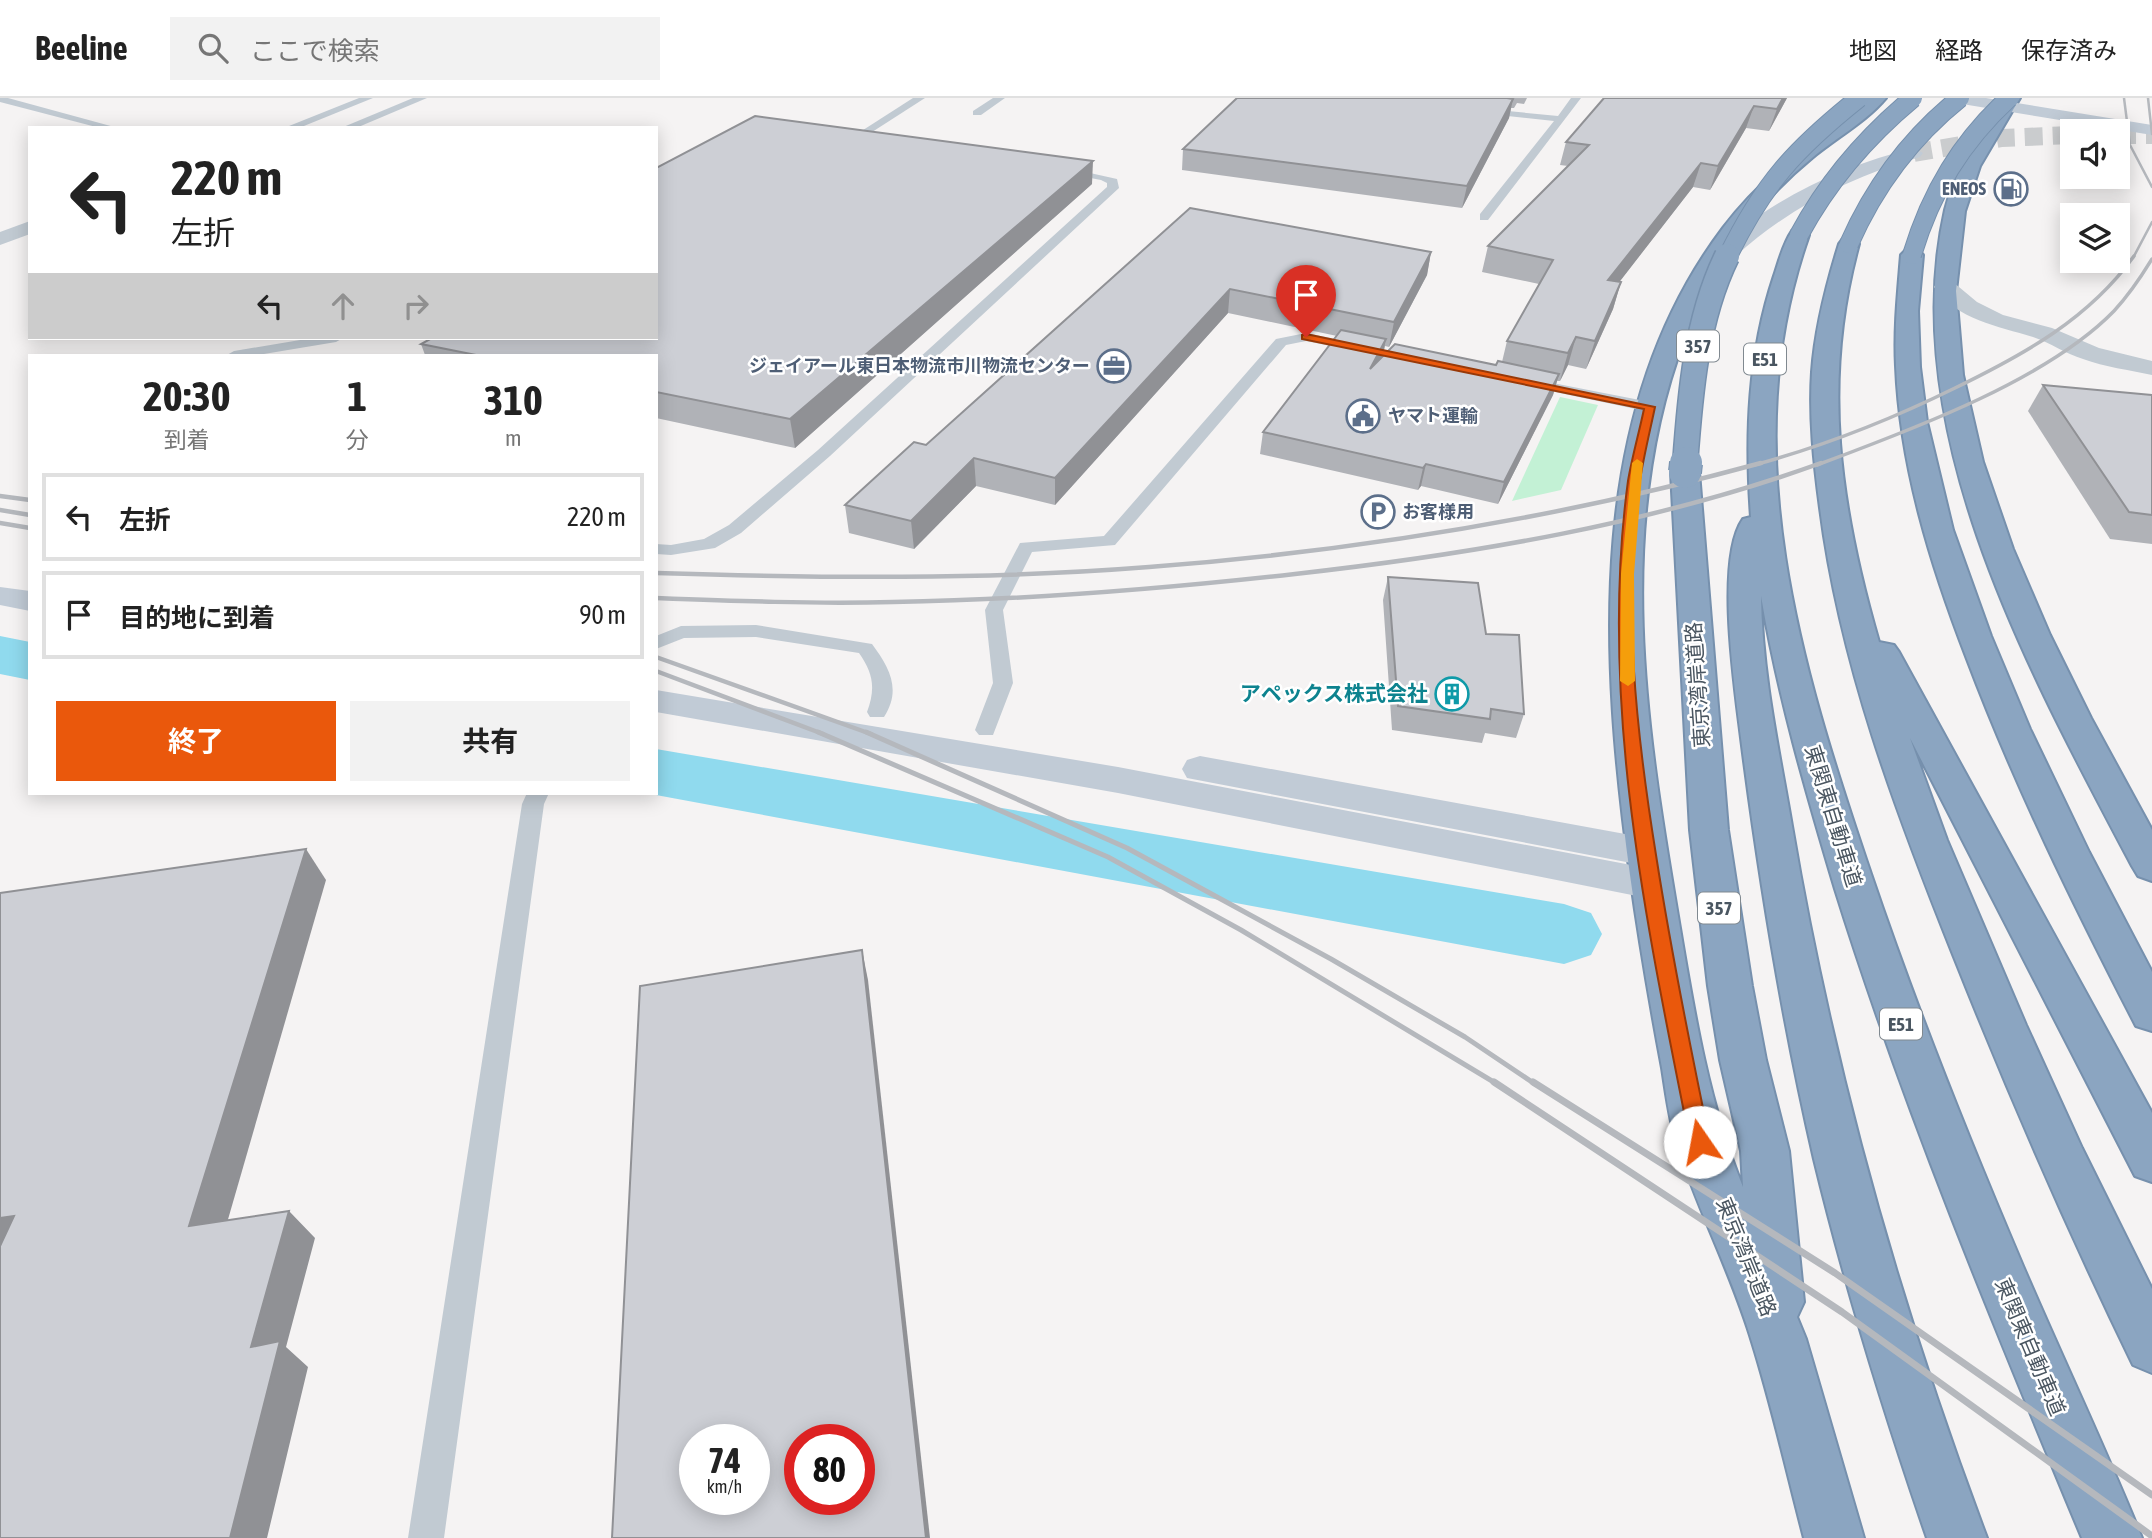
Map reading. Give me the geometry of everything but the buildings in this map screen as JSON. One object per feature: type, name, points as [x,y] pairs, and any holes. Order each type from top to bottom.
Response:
[{"type":"highway","name":"東京湾岸道路","points":[[1780,1339],[1765,1151],[1743,1060],[1730,986],[1709,830],[1685,472],[1687,416],[1700,338],[1725,260],[1741,226],[1785,163],[1826,123],[1859,98]]},
{"type":"highway","name":"東京湾岸道路","points":[[1834,1538],[1780,1339],[1700,1142],[1666,976],[1635,773],[1625,627],[1634,480],[1650,407],[1675,334],[1700,277],[1731,231],[1780,178],[1803,156],[1878,98]]},
{"type":"highway","name":"東関東自動車道","points":[[1911,98],[1849,157],[1824,189],[1798,235],[1782,280],[1766,351],[1761,426],[1769,542],[1786,640],[1821,780],[1858,900],[1954,1163],[2021,1329],[2112,1538]]},
{"type":"highway","points":[[1958,98],[1893,164],[1871,197],[1849,244],[1830,321],[1825,360],[1826,436],[1832,498],[1853,598],[1897,755],[1956,913],[2061,1155],[2152,1346]]},
{"type":"highway","points":[[2007,105],[1979,151],[1960,194],[1950,232],[1945,287],[1946,339],[1955,402],[1974,481],[2028,621],[2152,866]]},
{"type":"highway","points":[[2007,105],[1983,122],[1953,159],[1935,190],[1920,227],[1907,289],[1905,332],[1909,398],[1934,515],[1965,612],[1987,668],[2014,736],[2055,822],[2152,1013]]},
{"type":"highway","points":[[1764,488],[1750,538],[1745,597],[1751,676],[1798,984],[1863,1249],[1903,1386],[1957,1538]]},
{"type":"highway","points":[[1853,598],[2152,1160]]},
{"type":"street","points":[[1911,98],[2007,105],[2060,121]]},
{"type":"street","points":[[1958,98],[2152,130]]},
{"type":"street","points":[[2130,136],[2152,139]]},
{"type":"street","points":[[1700,277],[1724,253],[1785,207],[1841,178],[1914,153]]},
{"type":"street","points":[[0,239],[28,228]]},
{"type":"street","points":[[1945,287],[1969,307],[1995,320],[2044,333],[2091,354],[2152,368]]},
{"type":"street","points":[[0,571],[28,576]]},
{"type":"street","points":[[0,596],[28,601]]},
{"type":"street","points":[[658,675],[870,724]]},
{"type":"street","points":[[658,701],[870,724],[982,742],[1649,868]]},
{"type":"lane","points":[[294,126],[368,98]]},
{"type":"lane","points":[[351,126],[422,98]]},
{"type":"lane","points":[[863,139],[838,136],[851,141],[863,139],[920,98]]},
{"type":"lane","points":[[977,113],[1000,98]]},
{"type":"lane","points":[[1484,217],[1576,98]]},
{"type":"lane","points":[[0,99],[105,126]]},
{"type":"lane","points":[[1465,108],[1560,119]]},
{"type":"lane","points":[[658,549],[671,550],[709,544],[735,529],[824,453],[1113,188],[1113,181],[1104,177],[1052,169]]},
{"type":"lane","points":[[982,742],[1003,683],[994,610],[1027,547],[1109,541],[1281,342],[1306,337],[1374,351]]},
{"type":"lane","points":[[227,354],[255,340]]},
{"type":"lane","points":[[240,354],[324,340]]},
{"type":"lane","points":[[1509,379],[1650,407]]},
{"type":"lane","points":[[658,642],[681,632],[756,631],[865,648],[882,671],[884,695],[870,724]]},
{"type":"lane","points":[[426,1538],[531,816],[537,795]]},
{"type":"green space","points":[[1560,397],[1598,405],[1561,490],[1512,501]]},
{"type":"waterway","points":[[0,655],[28,661]]},
{"type":"waterway","points":[[658,772],[1564,934]]},
{"type":"tunnel","points":[[2130,135],[2152,135]]},
{"type":"tunnel","points":[[1914,153],[2002,138],[2060,136]]},
{"type":"railway","points":[[2124,98],[2130,145],[2152,187]]},
{"type":"railway","points":[[2148,98],[2152,134]]},
{"type":"railway","points":[[2133,258],[2152,222]]},
{"type":"railway","points":[[1758,464],[1831,441],[1881,421],[1931,400],[2005,362],[2076,317],[2097,299],[2134,256]]},
{"type":"railway","points":[[1817,465],[1974,402],[2052,360],[2114,311],[2152,259]]},
{"type":"railway","points":[[658,598],[863,603],[943,601],[1094,593],[1295,574],[1429,557],[1561,534],[1693,503],[1821,463]]},
{"type":"railway","points":[[658,573],[841,577],[964,576],[1087,571],[1226,560],[1304,552],[1457,530],[1610,500],[1758,464]]},
{"type":"railway","points":[[0,496],[28,500]]},
{"type":"railway","points":[[0,510],[28,515]]},
{"type":"railway","points":[[0,523],[28,528]]},
{"type":"railway","points":[[658,658],[868,733]]},
{"type":"railway","points":[[658,672],[820,733]]},
{"type":"railway","points":[[820,733],[1108,857],[1241,930],[1497,1084]]},
{"type":"railway","points":[[868,733],[1127,848],[1331,959],[1465,1037],[1535,1084]]},
{"type":"railway","points":[[1494,1082],[1842,1312],[2152,1536]]},
{"type":"railway","points":[[1533,1082],[1835,1273],[2152,1495]]},
{"type":"slow traffic","points":[[1628,681],[1625,627],[1627,574],[1637,463]]},
{"type":"place","name":"ENEOS","points":[[2011,189]]},
{"type":"place","name":"ジェイアール東日本物流市川物流センター","points":[[1114,366]]},
{"type":"place","name":"ヤマト運輸","points":[[1363,416]]},
{"type":"place","name":"お客様用","points":[[1378,512]]},
{"type":"place","name":"アペックス株式会社","points":[[1452,694]]},
{"type":"route","points":[[1306,337],[1650,407],[1634,480],[1625,627],[1628,693],[1635,773],[1666,976],[1700,1142]]}]
